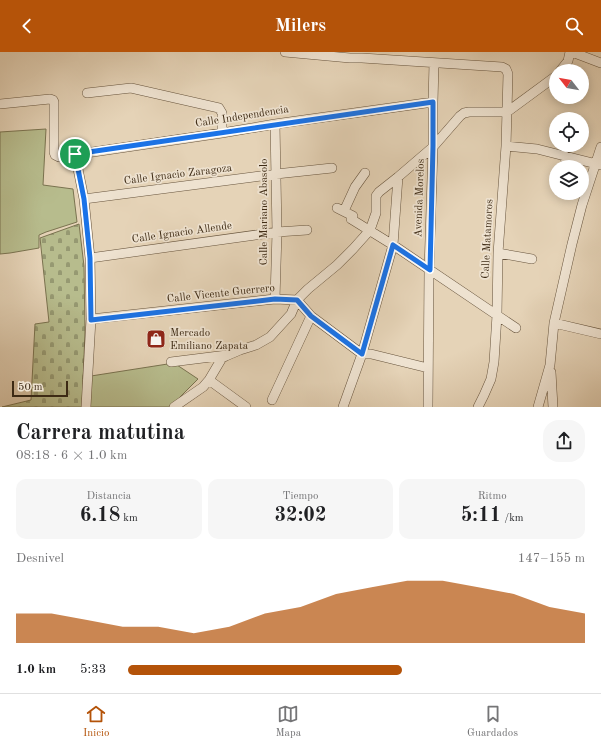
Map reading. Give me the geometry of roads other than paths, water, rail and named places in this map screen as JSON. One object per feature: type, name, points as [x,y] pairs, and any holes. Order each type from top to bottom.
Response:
[{"type":"street","points":[[284,52],[350,54],[362,58],[434,63]]},
{"type":"street","points":[[566,64],[571,52],[601,63]]},
{"type":"street","name":"Calle Matamoros","points":[[434,63],[502,68],[506,69],[508,74],[506,146],[498,253],[498,315],[494,362],[491,379],[478,407]]},
{"type":"street","name":"Avenida Morelos","points":[[428,407],[434,63]]},
{"type":"street","points":[[174,407],[203,387],[222,358],[256,345],[270,337],[291,314],[297,300],[337,265],[370,230],[376,212],[376,196],[379,192],[433,146],[460,116],[464,113],[507,112],[549,81]]},
{"type":"street","points":[[87,93],[131,88],[219,108],[222,113],[222,133]]},
{"type":"street","name":"Calle Independencia","points":[[0,104],[50,99],[53,100],[54,152],[55,155],[59,157],[275,124],[433,102]]},
{"type":"street","name":"Calle Mariano Abasolo","points":[[275,124],[277,232],[275,299]]},
{"type":"street","points":[[506,146],[537,149],[598,164]]},
{"type":"street","points":[[553,407],[550,365],[554,323],[582,205],[598,164],[601,147]]},
{"type":"street","points":[[75,154],[84,199],[90,258],[91,320],[86,407]]},
{"type":"street","points":[[564,155],[566,160]]},
{"type":"street","name":"Calle Ignacio Zaragoza","points":[[84,199],[332,168]]},
{"type":"street","points":[[365,173],[340,209],[353,216],[351,219],[393,245],[516,328]]},
{"type":"street","points":[[343,407],[362,354],[393,245],[398,177]]},
{"type":"street","points":[[580,200],[582,205]]},
{"type":"street","name":"Calle Ignacio Allende","points":[[90,258],[277,232],[307,230]]},
{"type":"street","points":[[498,253],[532,258]]},
{"type":"street","name":"Calle Vicente Guerrero","points":[[91,320],[275,299],[297,300]]},
{"type":"street","points":[[297,300],[311,316],[362,354],[372,354],[428,368]]},
{"type":"street","points":[[272,400],[311,316]]},
{"type":"street","points":[[554,323],[601,334]]},
{"type":"street","points":[[171,362],[227,355]]},
{"type":"street","points":[[538,407],[550,365]]},
{"type":"street","points":[[209,380],[246,407]]},
{"type":"place","name":"Mercado Emiliano Zapata","points":[[156,339]]}]
